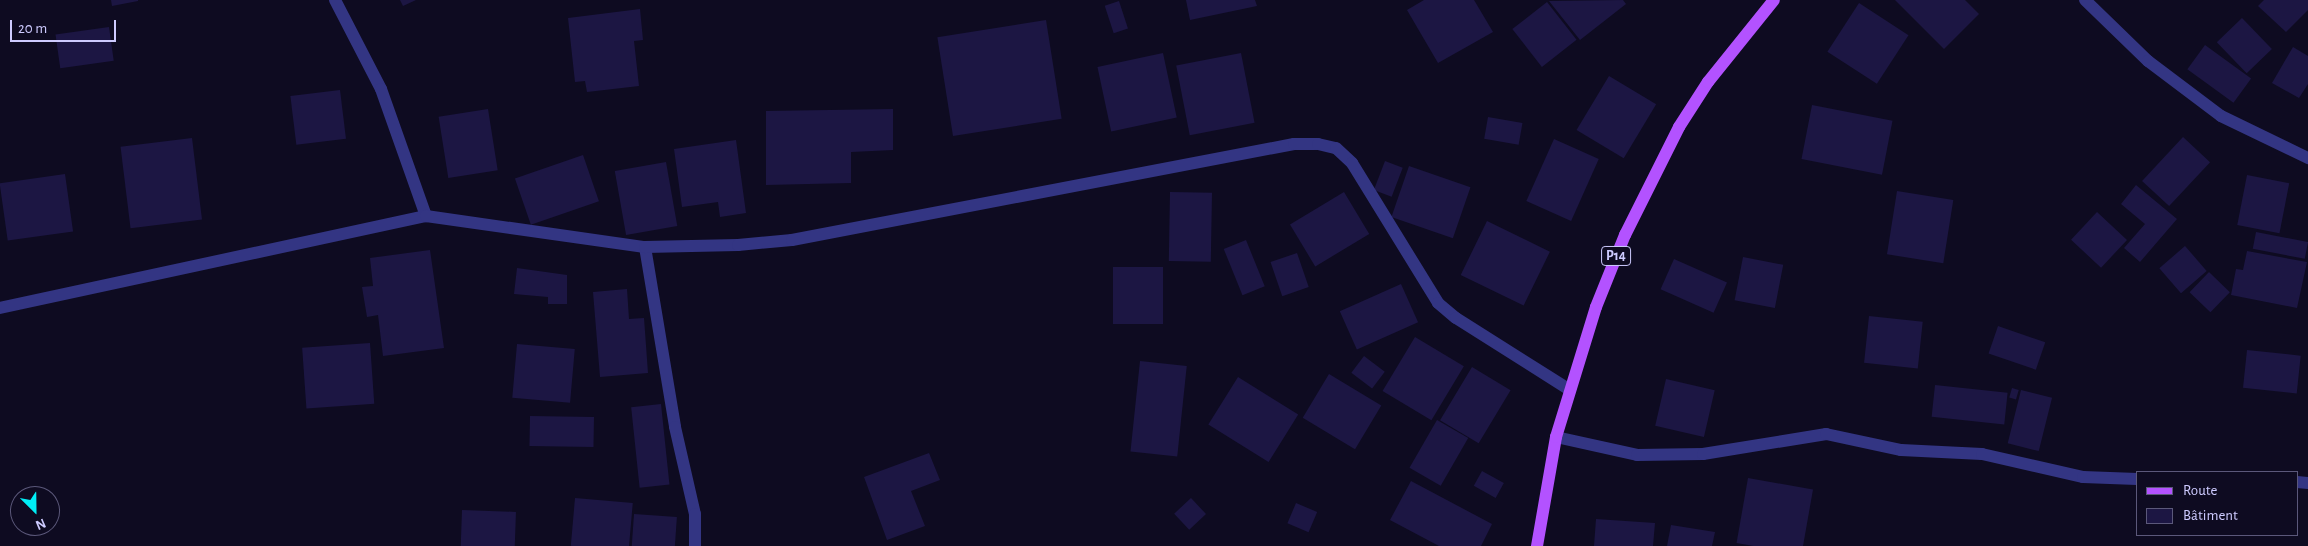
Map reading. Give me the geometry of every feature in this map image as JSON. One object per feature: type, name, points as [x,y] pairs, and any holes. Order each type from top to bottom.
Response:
[{"type":"main road","name":"P14","points":[[1537,546],[1556,437],[1596,306],[1625,235],[1679,127],[1708,82],[1774,0]]},
{"type":"street","points":[[335,0],[381,89],[426,216]]},
{"type":"street","points":[[2085,0],[2148,61],[2221,116],[2308,158]]},
{"type":"street","points":[[0,308],[426,216],[645,247],[738,245],[792,240],[1294,144],[1318,144],[1336,148],[1352,163],[1438,303],[1456,318],[1570,390]]},
{"type":"street","points":[[645,247],[675,427],[695,514],[695,546]]},
{"type":"street","points":[[1556,437],[1637,455],[1703,454],[1826,434],[1901,450],[1982,454],[2082,477],[2136,478]]},
{"type":"building","points":[[111,0],[138,0],[138,1],[112,6]]},
{"type":"building","points":[[400,0],[416,0],[403,6]]},
{"type":"building","points":[[1186,0],[1255,0],[1257,6],[1190,20]]},
{"type":"building","points":[[1424,0],[1474,0],[1493,32],[1438,63],[1407,10]]},
{"type":"building","points":[[1623,0],[1626,4],[1580,40],[1549,1]]},
{"type":"building","points":[[1895,0],[1965,0],[1979,14],[1944,49]]},
{"type":"building","points":[[2264,0],[2308,0],[2308,10],[2286,32],[2258,6]]},
{"type":"building","points":[[1119,1],[1128,29],[1114,33],[1105,6]]},
{"type":"building","points":[[1547,2],[1577,40],[1542,67],[1512,29]]},
{"type":"building","points":[[1859,3],[1908,35],[1877,84],[1827,52]]},
{"type":"building","points":[[640,9],[643,40],[634,41],[639,86],[587,92],[585,81],[575,82],[568,18]]},
{"type":"building","points":[[2242,18],[2272,49],[2247,73],[2217,42]]},
{"type":"building","points":[[1046,20],[1062,119],[953,136],[937,37]]},
{"type":"building","points":[[109,27],[114,61],[60,68],[56,35]]},
{"type":"building","points":[[2205,45],[2251,79],[2233,103],[2187,69]]},
{"type":"building","points":[[2293,47],[2308,56],[2308,84],[2299,98],[2272,83]]},
{"type":"building","points":[[1163,53],[1177,118],[1111,131],[1097,67]]},
{"type":"building","points":[[1241,53],[1255,123],[1190,135],[1176,66]]},
{"type":"building","points":[[1609,76],[1656,104],[1624,158],[1577,130]]},
{"type":"building","points":[[340,90],[346,139],[296,145],[290,96]]},
{"type":"building","points":[[1812,105],[1892,121],[1882,175],[1802,159]]},
{"type":"building","points":[[488,109],[498,170],[448,178],[439,117]]},
{"type":"building","points":[[893,109],[893,150],[851,152],[851,183],[766,185],[766,111]]},
{"type":"building","points":[[1488,117],[1522,123],[1519,145],[1484,139]]},
{"type":"building","points":[[2183,137],[2210,162],[2169,206],[2142,181]]},
{"type":"building","points":[[192,138],[202,219],[131,228],[121,147]]},
{"type":"building","points":[[1554,139],[1599,159],[1571,221],[1526,201]]},
{"type":"building","points":[[736,140],[746,213],[720,217],[718,202],[682,207],[674,149]]},
{"type":"building","points":[[583,155],[599,201],[531,225],[515,178]]},
{"type":"building","points":[[1385,161],[1403,168],[1392,197],[1374,190]]},
{"type":"building","points":[[666,162],[677,226],[626,235],[615,171]]},
{"type":"building","points":[[1409,166],[1470,187],[1453,238],[1391,217]]},
{"type":"building","points":[[65,174],[73,231],[8,241],[0,183]]},
{"type":"building","points":[[2247,175],[2289,183],[2279,233],[2237,225]]},
{"type":"building","points":[[2136,185],[2177,219],[2140,262],[2124,248],[2145,224],[2121,204]]},
{"type":"building","points":[[1897,191],[1953,200],[1943,263],[1887,254]]},
{"type":"building","points":[[1170,192],[1212,193],[1211,262],[1169,261]]},
{"type":"building","points":[[1344,192],[1369,234],[1315,266],[1290,224]]},
{"type":"building","points":[[2097,212],[2127,240],[2101,268],[2071,240]]},
{"type":"building","points":[[1487,221],[1550,252],[1524,306],[1461,275]]},
{"type":"building","points":[[2256,232],[2308,242],[2305,259],[2253,249]]},
{"type":"building","points":[[1246,240],[1265,286],[1242,295],[1224,249]]},
{"type":"building","points":[[2185,246],[2207,271],[2181,293],[2159,268]]},
{"type":"building","points":[[430,250],[444,348],[383,356],[378,315],[367,317],[362,287],[373,286],[370,258]]},
{"type":"building","points":[[2247,251],[2307,262],[2297,308],[2231,295],[2236,269],[2243,270]]},
{"type":"building","points":[[1297,253],[1309,287],[1282,296],[1271,262]]},
{"type":"building","points":[[1743,257],[1783,265],[1775,308],[1735,300]]},
{"type":"building","points":[[1674,259],[1727,283],[1714,313],[1661,289]]},
{"type":"building","points":[[1113,267],[1163,267],[1163,324],[1113,324]]},
{"type":"building","points":[[517,268],[567,275],[567,304],[548,304],[548,297],[514,294]]},
{"type":"building","points":[[2209,272],[2230,292],[2210,312],[2190,292]]},
{"type":"building","points":[[1401,284],[1418,322],[1357,350],[1340,311]]},
{"type":"building","points":[[627,289],[629,319],[644,318],[648,373],[600,377],[593,292]]},
{"type":"building","points":[[1869,316],[1923,322],[1918,368],[1864,363]]},
{"type":"building","points":[[1998,326],[2045,342],[2036,370],[1989,353]]},
{"type":"building","points":[[1415,337],[1464,366],[1431,420],[1383,391]]},
{"type":"building","points":[[370,343],[374,404],[306,409],[302,348]]},
{"type":"building","points":[[517,344],[575,349],[570,403],[512,398]]},
{"type":"building","points":[[2247,350],[2301,356],[2297,393],[2243,388]]},
{"type":"building","points":[[1364,356],[1385,372],[1372,388],[1351,373]]},
{"type":"building","points":[[1140,361],[1187,366],[1177,456],[1130,452]]},
{"type":"building","points":[[1472,367],[1511,390],[1479,443],[1440,420]]},
{"type":"building","points":[[1329,374],[1381,405],[1355,449],[1303,418]]},
{"type":"building","points":[[1238,377],[1298,415],[1269,462],[1208,424]]},
{"type":"building","points":[[1666,379],[1715,390],[1704,437],[1655,426]]},
{"type":"building","points":[[1935,385],[2008,393],[2004,424],[1932,417]]},
{"type":"building","points":[[2012,388],[2019,390],[2016,400],[2009,398]]},
{"type":"building","points":[[2021,390],[2052,398],[2039,451],[2008,443]]},
{"type":"building","points":[[661,404],[669,485],[640,488],[631,407]]},
{"type":"building","points":[[530,416],[594,417],[593,447],[529,446]]},
{"type":"building","points":[[1437,420],[1468,438],[1441,486],[1410,468]]},
{"type":"building","points":[[929,453],[940,480],[911,491],[925,526],[887,540],[864,477]]},
{"type":"building","points":[[1482,471],[1504,483],[1496,498],[1474,486]]},
{"type":"building","points":[[1748,478],[1813,489],[1803,546],[1754,546],[1737,543]]},
{"type":"building","points":[[1411,481],[1492,524],[1481,546],[1439,546],[1390,520]]},
{"type":"building","points":[[575,498],[633,503],[629,546],[571,546]]},
{"type":"building","points":[[1191,498],[1206,514],[1189,530],[1174,514]]},
{"type":"building","points":[[1296,503],[1317,512],[1309,532],[1287,523]]},
{"type":"building","points":[[462,510],[516,512],[515,546],[461,546]]},
{"type":"building","points":[[634,514],[677,517],[675,546],[632,546]]},
{"type":"building","points":[[1596,519],[1655,523],[1653,546],[1594,546]]},
{"type":"building","points":[[1671,525],[1715,532],[1712,546],[1667,546]]}]
